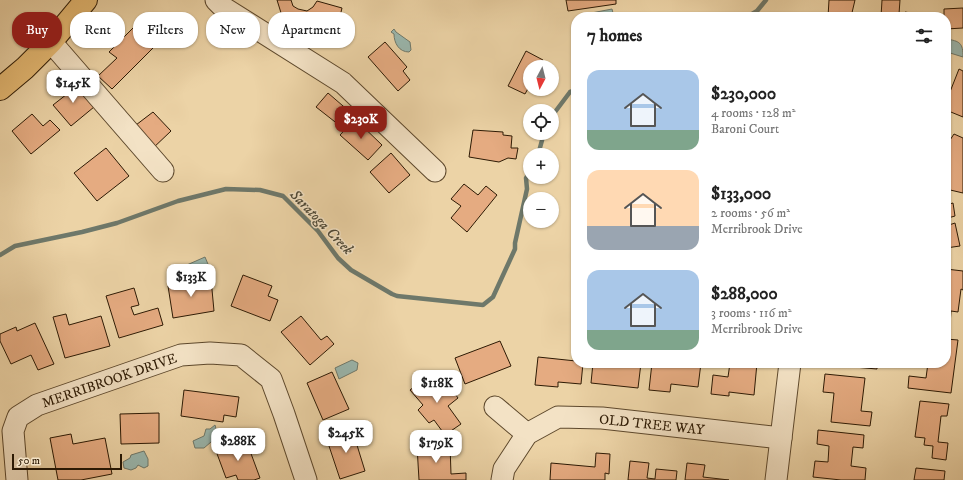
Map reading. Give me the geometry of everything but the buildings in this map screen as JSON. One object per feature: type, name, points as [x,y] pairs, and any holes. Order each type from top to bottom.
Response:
[{"type":"main road","points":[[62,29],[86,0]]},
{"type":"main road","points":[[0,89],[25,68],[45,48]]},
{"type":"street","points":[[216,0],[224,8],[343,83],[435,171]]},
{"type":"street","points":[[56,48],[163,171]]},
{"type":"street","name":"MERRIBROOK DRIVE","points":[[17,480],[13,431],[18,417],[36,405],[180,355],[210,353],[241,355],[270,379],[284,414],[306,480]]},
{"type":"street","points":[[776,480],[789,368]]},
{"type":"street","points":[[495,407],[527,434]]},
{"type":"street","name":"OLD TREE WAY","points":[[502,480],[504,469],[527,434],[558,417],[602,418],[781,438]]},
{"type":"water","points":[[612,9],[613,12],[596,12]]},
{"type":"water","points":[[394,29],[410,42],[411,50],[409,52],[405,52],[398,46],[395,41],[394,34],[391,32]]},
{"type":"water","points":[[951,40],[960,44],[963,57],[951,53]]},
{"type":"water","points":[[205,257],[210,269],[191,276],[190,280],[185,282],[180,268]]},
{"type":"water","points":[[352,360],[358,363],[357,370],[339,379],[335,368]]},
{"type":"water","points":[[215,425],[218,436],[204,448],[195,448],[193,441],[204,436],[206,429],[210,429]]},
{"type":"water","points":[[144,451],[148,459],[148,466],[144,468],[138,465],[136,468],[131,470],[124,468],[123,462],[130,458],[131,455]]},
{"type":"waterway","name":"Saratoga Creek","points":[[755,12],[766,0]]},
{"type":"waterway","name":"Saratoga Creek","points":[[559,107],[571,92]]},
{"type":"waterway","name":"Saratoga Creek","points":[[540,148],[542,140]]},
{"type":"waterway","name":"Saratoga Creek","points":[[0,255],[15,246],[117,223],[178,201],[226,189],[260,190],[283,196],[318,231],[338,258],[351,270],[392,294],[397,296],[483,305],[493,297],[515,249],[527,189],[527,184]]}]
